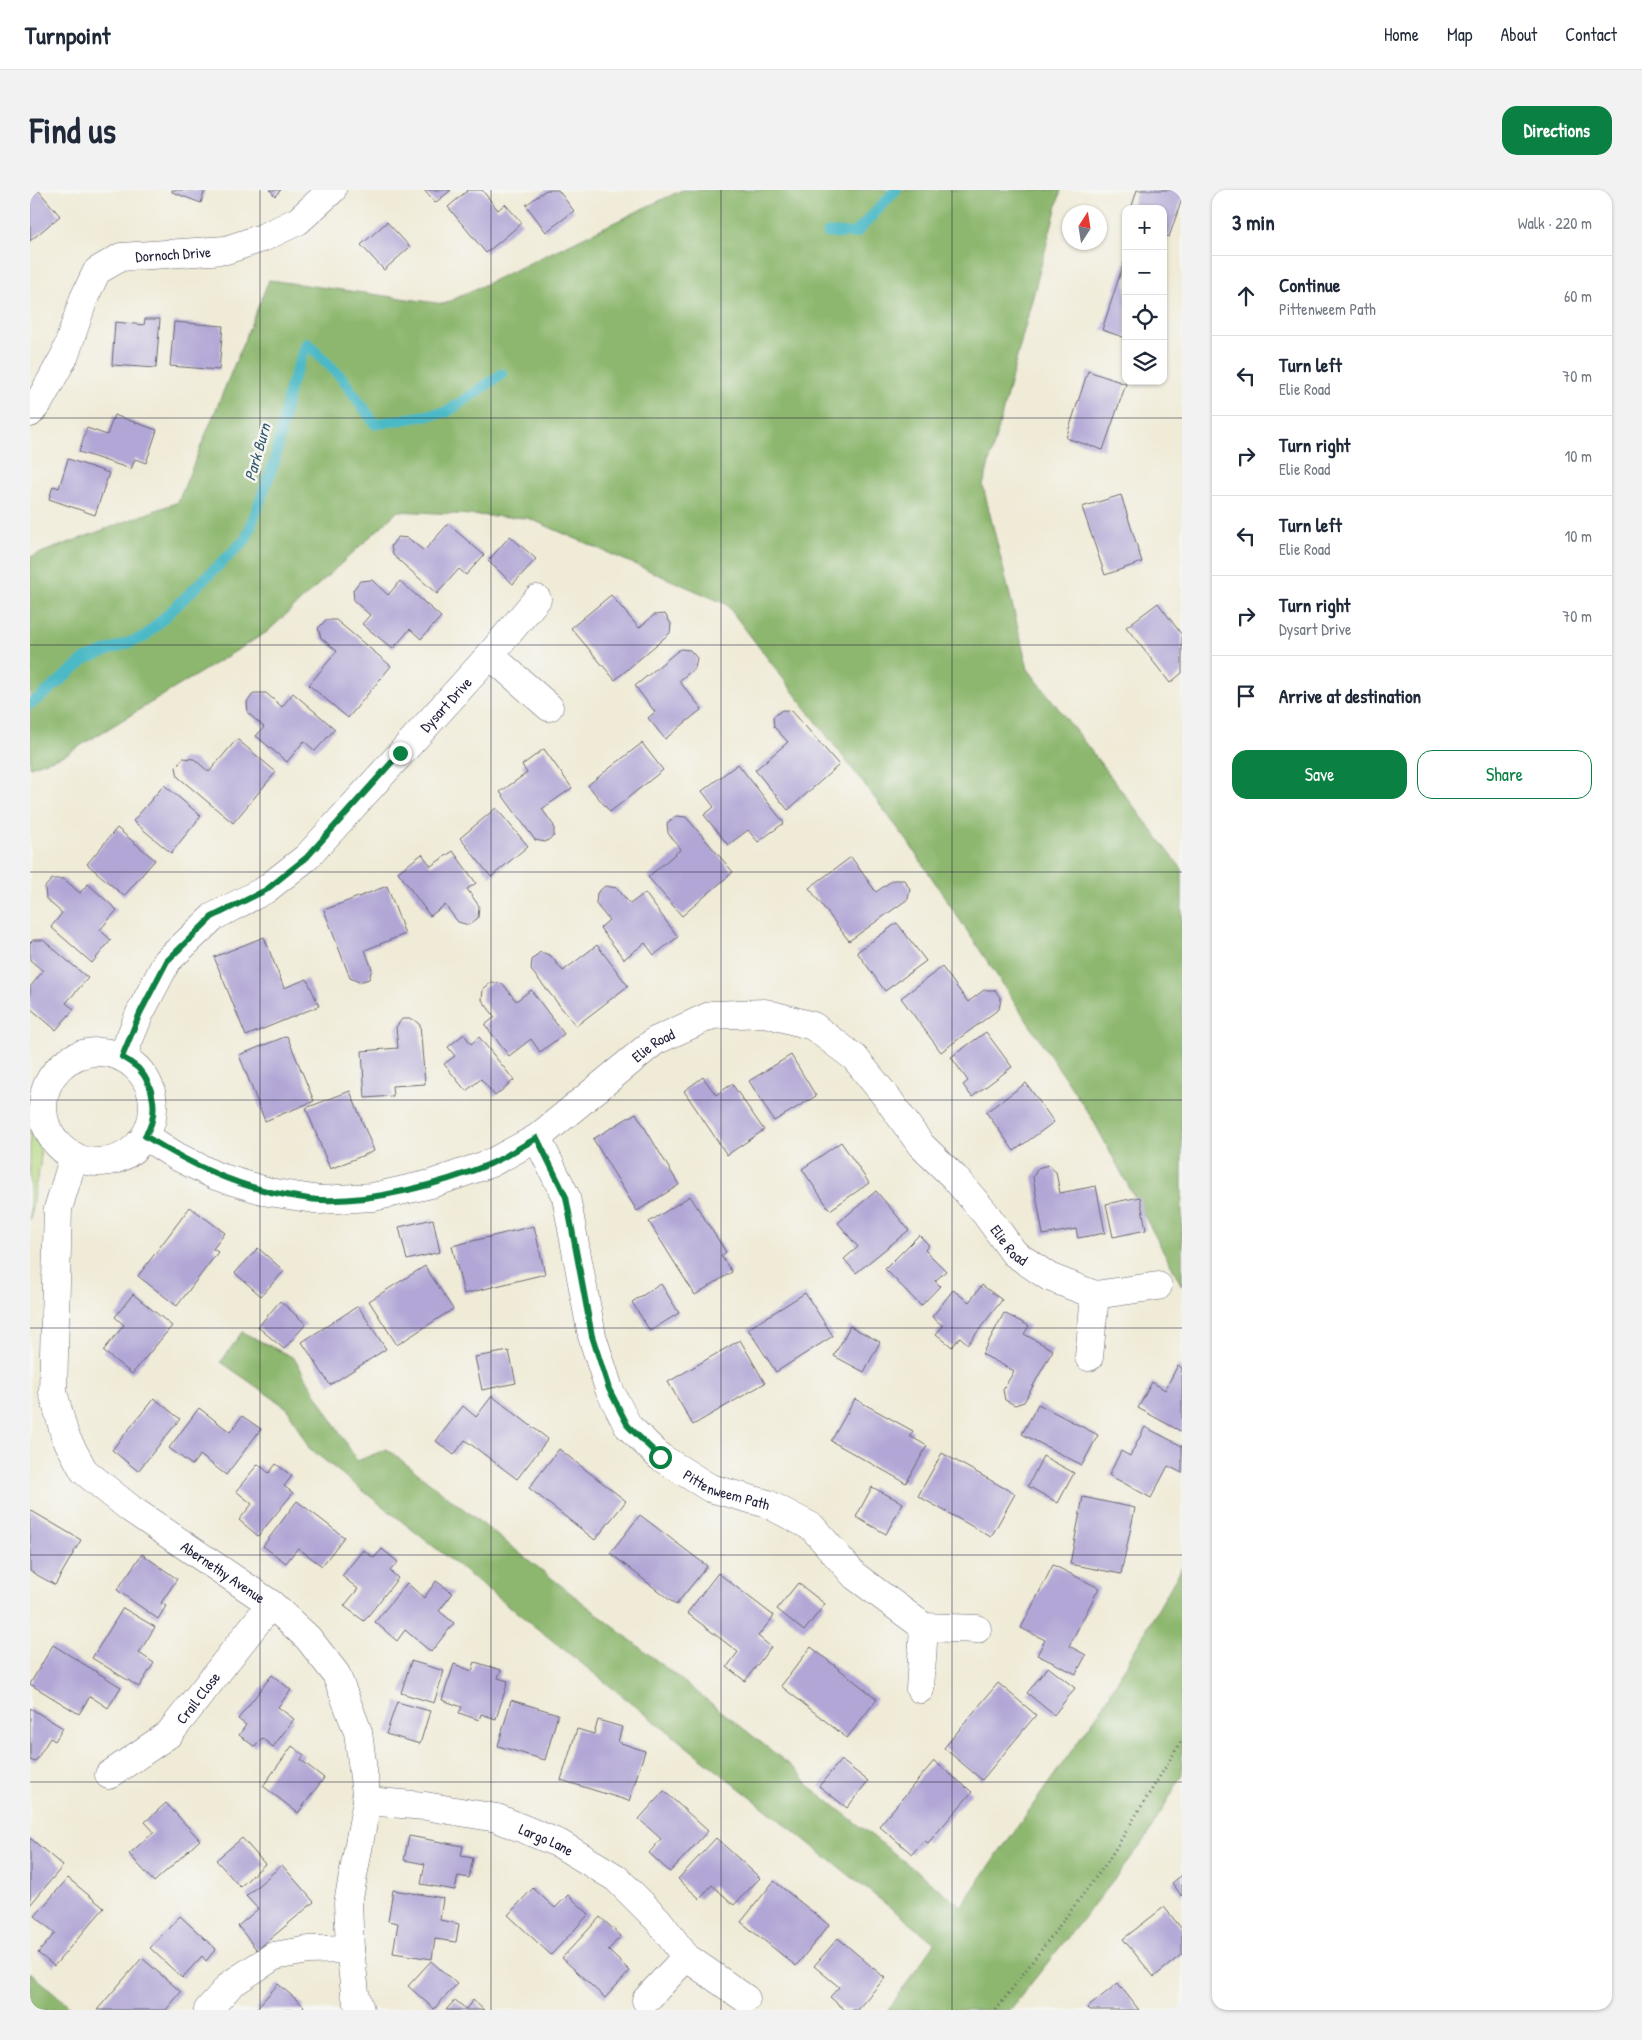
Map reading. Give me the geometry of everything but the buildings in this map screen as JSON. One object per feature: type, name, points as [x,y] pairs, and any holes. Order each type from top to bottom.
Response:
[{"type":"street","name":"Dornoch Drive","points":[[30,413],[39,402],[65,355],[84,298],[96,270],[121,257],[226,250],[262,238],[298,221],[332,190]]},
{"type":"street","name":"Dysart Drive","points":[[122,1057],[140,1013],[167,961],[212,917],[266,890],[307,857],[490,655],[537,600]]},
{"type":"street","points":[[490,655],[548,707]]},
{"type":"street","name":"Elie Road","points":[[145,1136],[176,1156],[216,1176],[269,1192],[320,1200],[373,1197],[431,1184],[491,1163],[537,1138],[655,1041],[712,1015],[765,1013],[813,1026],[855,1058],[921,1145],[954,1177],[985,1213],[1014,1253],[1049,1277],[1095,1295],[1158,1286]]},
{"type":"street","points":[[91,1052],[110,1053],[122,1057],[138,1068],[149,1083],[154,1102],[152,1121],[145,1136],[137,1146],[122,1158],[103,1162],[83,1160],[65,1151],[52,1138],[44,1120],[43,1101],[39,1084],[73,1058],[91,1052]]},
{"type":"street","name":"Pittenweem Path","points":[[537,1138],[566,1197],[592,1336],[609,1389],[628,1426],[660,1457],[710,1488],[768,1504],[812,1528],[855,1576],[924,1627]]},
{"type":"street","name":"Abernethy Avenue","points":[[74,1156],[58,1209],[53,1392],[65,1436],[84,1470],[131,1509],[271,1604],[308,1638],[336,1674],[358,1732],[367,1800],[348,1903],[350,1949],[355,1993],[360,2010]]},
{"type":"street","points":[[1090,1357],[1095,1295]]},
{"type":"street","name":"Crail Close","points":[[109,1775],[168,1734],[271,1604]]},
{"type":"street","points":[[920,1689],[924,1627],[977,1629]]},
{"type":"street","name":"Largo Lane","points":[[367,1800],[425,1806],[496,1818],[560,1844],[616,1878],[658,1920],[686,1957],[746,1999]]},
{"type":"street","points":[[208,2010],[232,1984],[274,1956],[309,1950],[350,1949]]},
{"type":"street","points":[[646,2000],[686,1957]]},
{"type":"path","points":[[996,2010],[1108,1861],[1182,1740]]},
{"type":"green space","points":[[682,190],[1061,190],[983,486],[1028,669],[1182,869],[1182,1286],[1093,1120],[906,839],[726,604],[528,518],[398,511],[267,632],[65,755],[30,767],[30,557],[178,502],[269,280],[444,304]]},
{"type":"green space","points":[[30,1129],[39,1145],[41,1160],[30,1220]]},
{"type":"green space","points":[[242,1332],[294,1358],[357,1461],[387,1449],[800,1773],[809,1786],[961,1906],[1100,1711],[1182,1567],[1182,1775],[1145,1840],[1010,2010],[888,2010],[935,1943],[309,1448],[287,1408],[221,1362]]},
{"type":"green space","points":[[30,1972],[74,2010],[30,2010]]},
{"type":"waterway","name":"Park Burn","points":[[828,233],[856,233],[896,190]]},
{"type":"waterway","name":"Park Burn","points":[[30,704],[85,659],[144,637],[246,539],[275,460],[290,387],[307,343],[342,378],[375,424],[447,412],[502,374]]},
{"type":"route","points":[[400,753],[307,857],[266,890],[212,917],[167,961],[140,1013],[122,1057],[138,1068],[149,1083],[154,1102],[152,1121],[149,1131],[145,1136],[176,1156],[216,1176],[269,1192],[320,1200],[373,1197],[431,1184],[491,1163],[537,1138],[566,1197],[592,1336],[609,1389],[628,1426],[660,1457]]}]
